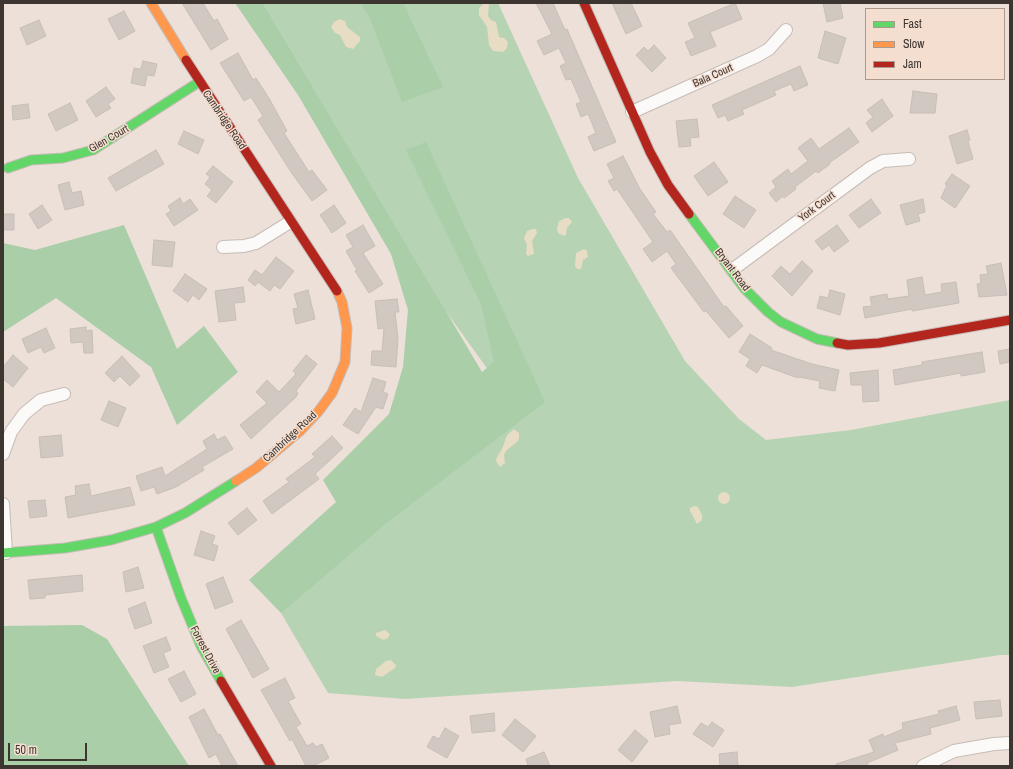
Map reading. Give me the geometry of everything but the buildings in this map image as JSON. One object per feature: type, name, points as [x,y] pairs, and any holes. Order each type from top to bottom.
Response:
[{"type":"street","name":"Cambridge Road","points":[[4,553],[90,545],[156,527],[202,503],[276,453],[318,412],[338,381],[344,362],[347,340],[346,322],[342,302],[333,285],[199,82],[151,3]]},
{"type":"street","name":"Bryant Road","points":[[584,3],[650,152],[668,185],[755,300],[781,322],[804,335],[832,343],[848,345],[879,343],[1010,320]]},
{"type":"street","name":"Bala Court","points":[[632,112],[758,56],[769,49],[786,30]]},
{"type":"street","name":"Glen Court","points":[[8,168],[31,160],[63,158],[93,150],[199,82]]},
{"type":"street","name":"York Court","points":[[732,270],[870,168],[883,161],[909,159]]},
{"type":"street","points":[[224,247],[244,246],[256,243],[290,222]]},
{"type":"street","points":[[3,454],[10,432],[24,414],[41,400],[64,394]]},
{"type":"street","points":[[3,504],[4,553]]},
{"type":"street","name":"Forrest Drive","points":[[156,527],[196,635],[271,766]]},
{"type":"street","points":[[923,766],[954,751],[994,744],[1010,743]]},
{"type":"green space","points":[[235,3],[263,3],[482,372],[494,362],[481,304],[406,150],[426,142],[545,402],[389,521],[281,613],[249,580],[336,502],[323,480],[389,414],[403,367],[408,310],[391,254],[298,95]]},
{"type":"green space","points":[[263,3],[498,3],[578,178],[685,361],[739,419],[766,440],[851,430],[1010,400],[1010,655],[1000,655],[792,687],[677,681],[405,699],[328,693],[281,613],[499,385],[445,310]]},
{"type":"green space","points":[[360,3],[403,3],[443,87],[402,102],[369,16]]},
{"type":"green space","points":[[124,225],[177,349],[204,326],[238,372],[177,425],[151,367],[56,298],[3,332],[3,243],[35,250]]},
{"type":"green space","points":[[82,625],[107,639],[189,766],[3,766],[3,626]]},
{"type":"sand","points":[[484,3],[489,3],[488,16],[491,20],[496,22],[499,37],[504,38],[508,42],[507,48],[503,52],[493,51],[489,45],[487,27],[479,15],[479,8]]},
{"type":"sand","points":[[339,19],[345,21],[347,27],[360,37],[360,41],[353,49],[346,47],[340,35],[335,33],[331,27],[334,22]]},
{"type":"sand","points":[[569,218],[572,222],[567,228],[566,235],[564,236],[558,233],[557,229],[559,221]]},
{"type":"sand","points":[[536,229],[537,233],[532,241],[534,254],[528,256],[526,254],[527,245],[524,238],[527,231]]},
{"type":"sand","points":[[584,249],[587,251],[588,257],[583,260],[581,269],[577,269],[575,266],[576,253]]},
{"type":"sand","points":[[514,429],[519,433],[519,439],[506,451],[504,455],[505,463],[500,467],[496,461],[497,457],[502,449],[507,435]]},
{"type":"sand","points":[[724,492],[728,494],[730,498],[728,502],[724,504],[720,502],[718,498],[720,494]]},
{"type":"sand","points":[[694,506],[698,507],[702,515],[702,520],[697,524],[690,511],[690,508]]},
{"type":"sand","points":[[385,630],[390,634],[388,638],[383,640],[376,636],[376,633]]},
{"type":"sand","points":[[391,660],[396,665],[395,668],[382,677],[375,675],[376,669],[386,661]]},
{"type":"traffic: fast","points":[[8,168],[31,160],[63,158],[93,150],[199,82]]},
{"type":"traffic: fast","points":[[689,214],[744,288],[768,312],[781,322],[817,339],[837,343]]},
{"type":"traffic: fast","points":[[3,553],[65,548],[111,540],[156,527],[185,513],[236,481]]},
{"type":"traffic: fast","points":[[156,527],[181,598],[201,646],[221,681]]},
{"type":"traffic: slow","points":[[151,3],[186,60]]},
{"type":"traffic: slow","points":[[236,481],[256,468],[300,431],[318,412],[332,393],[345,362],[347,328],[342,302],[337,291]]},
{"type":"traffic: jam","points":[[584,3],[650,152],[668,185],[689,214]]},
{"type":"traffic: jam","points":[[186,60],[337,291]]},
{"type":"traffic: jam","points":[[837,343],[848,345],[879,343],[1010,320]]},
{"type":"traffic: jam","points":[[221,681],[271,766]]}]
